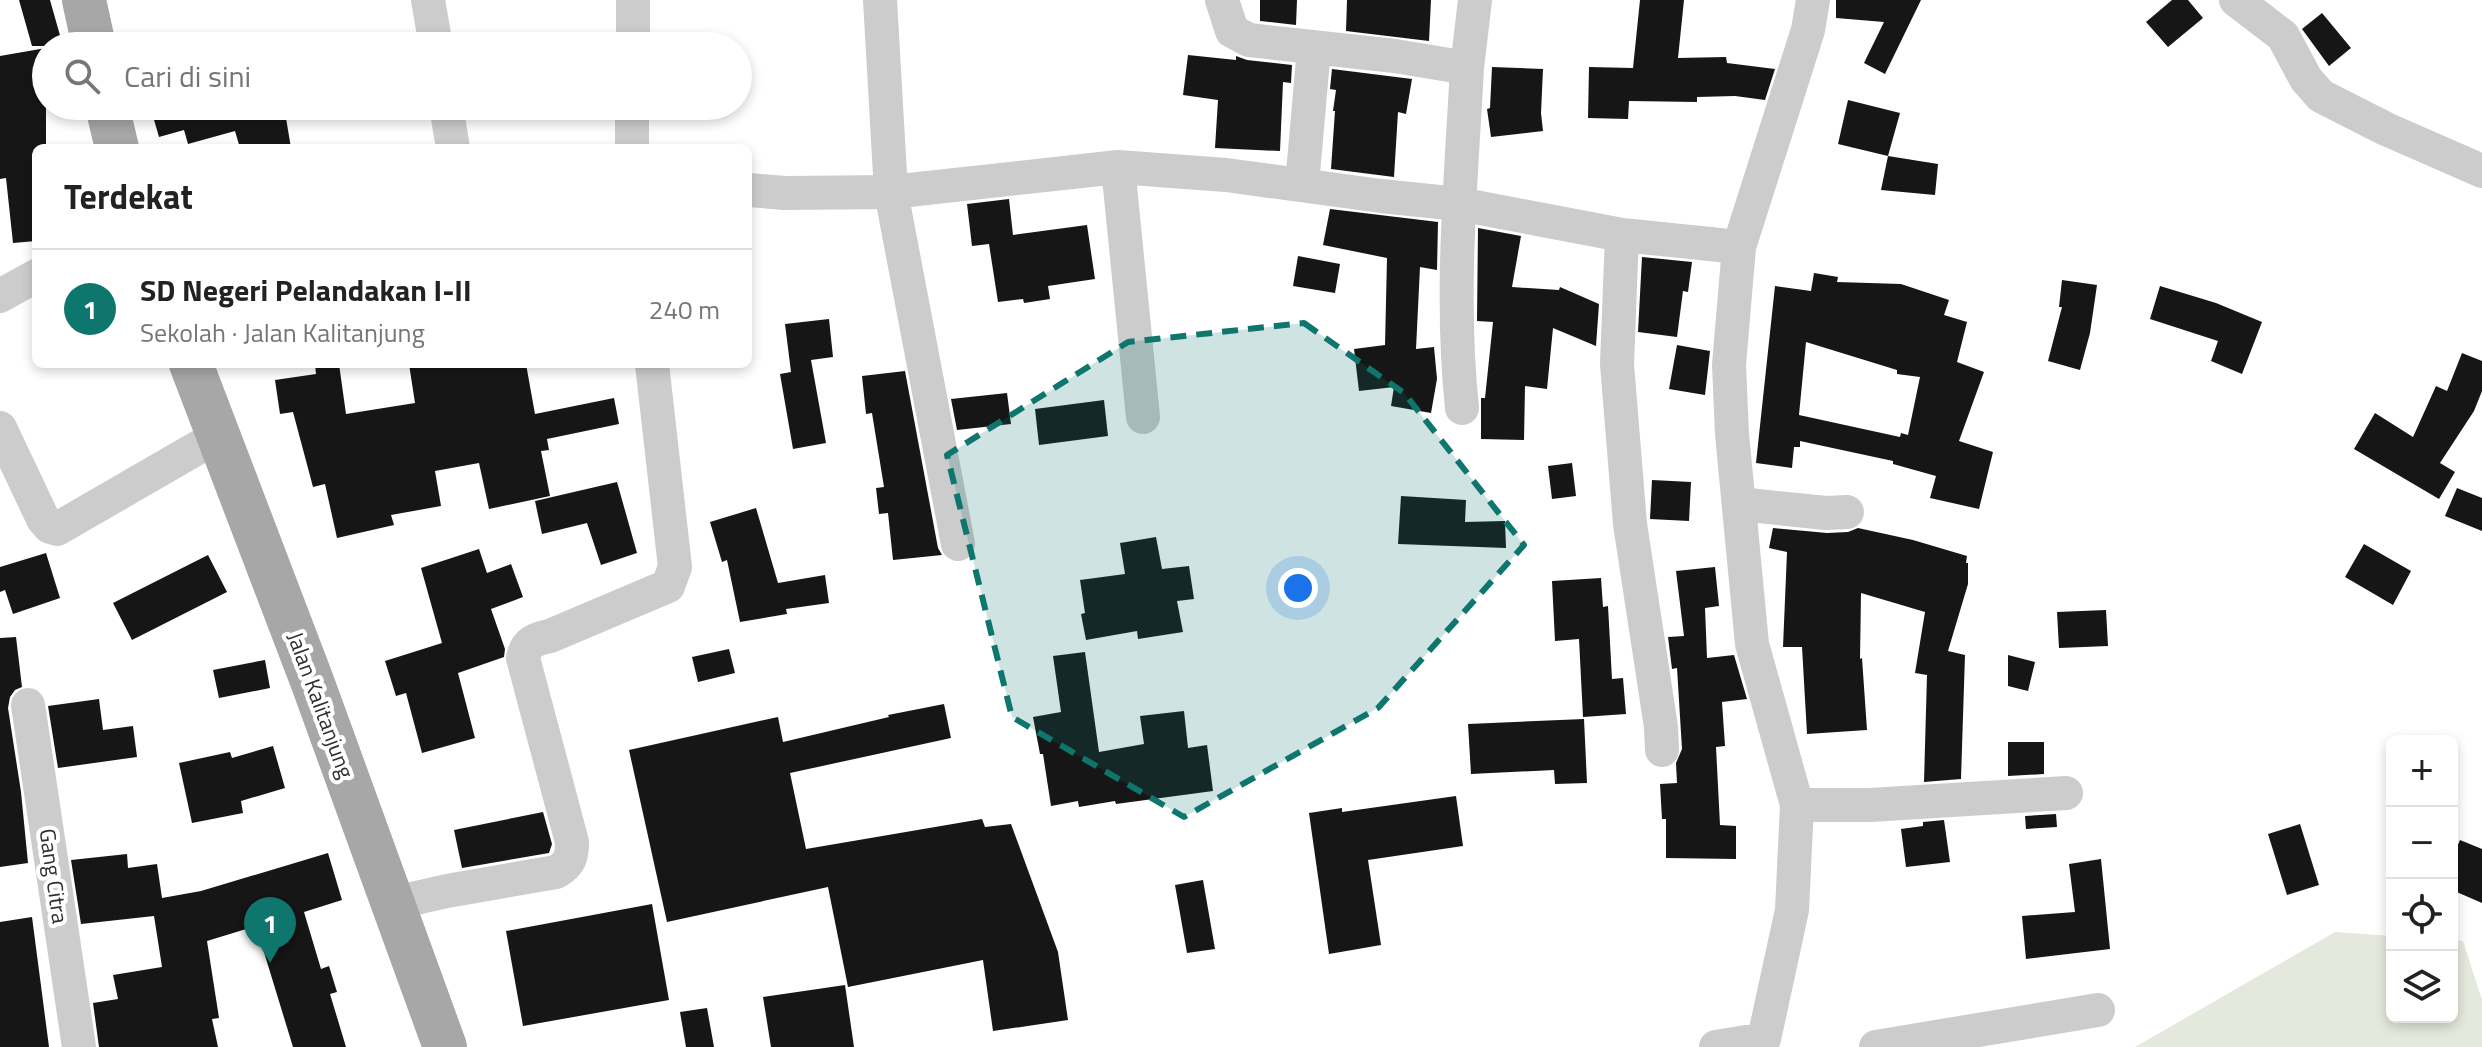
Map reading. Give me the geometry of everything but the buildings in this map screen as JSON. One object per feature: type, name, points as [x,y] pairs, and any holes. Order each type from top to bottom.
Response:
[{"type":"main road","points":[[84,0],[91,32]]},
{"type":"main road","points":[[110,120],[116,144]]},
{"type":"main road","name":"Jalan Kalitanjung","points":[[192,368],[252,520],[422,897],[445,1047]]},
{"type":"street","points":[[428,0],[434,32]]},
{"type":"street","points":[[633,0],[633,32]]},
{"type":"street","points":[[880,0],[891,192],[958,544]]},
{"type":"street","points":[[1222,0],[1232,31],[1249,40],[1395,56],[1467,68]]},
{"type":"street","points":[[1462,408],[1456,354],[1459,204],[1467,68],[1475,0]]},
{"type":"street","points":[[1716,1047],[1778,1043],[1792,910],[1797,805],[1752,644],[1732,434],[1729,365],[1739,247],[1808,30],[1813,0]]},
{"type":"street","points":[[2236,0],[2283,36],[2306,79],[2321,96],[2386,129],[2482,171]]},
{"type":"street","points":[[1302,185],[1314,48]]},
{"type":"street","points":[[448,120],[452,144]]},
{"type":"street","points":[[632,120],[632,144]]},
{"type":"street","points":[[1118,167],[1143,417]]},
{"type":"street","points":[[752,190],[891,192],[1118,167],[1226,175],[1459,204],[1622,235],[1739,247]]},
{"type":"street","points":[[1622,235],[1617,364],[1630,524],[1662,750]]},
{"type":"street","points":[[0,296],[32,278]]},
{"type":"street","points":[[422,897],[556,872],[569,863],[572,842],[523,658],[525,648],[532,641],[668,586],[671,580],[675,567],[652,368]]},
{"type":"street","points":[[0,428],[43,519],[50,527],[57,529],[218,436]]},
{"type":"street","points":[[1739,504],[1826,513],[1847,512]]},
{"type":"street","name":"Gang Citra","points":[[28,705],[79,1047]]},
{"type":"street","points":[[1797,805],[1870,805],[2066,793]]},
{"type":"street","points":[[1876,1047],[2098,1010]]},
{"type":"highlighted area","points":[[1304,323],[1404,393],[1524,545],[1378,708],[1184,817],[1012,717],[947,455],[1128,342]]},
{"type":"shaded area","points":[[2335,932],[2386,936],[2386,1023],[2458,1023],[2458,941],[2463,941],[2482,1000],[2482,1047],[2135,1047]]},
{"type":"place","name":"SD Negeri Pelandakan I-II","points":[[270,963]]}]
